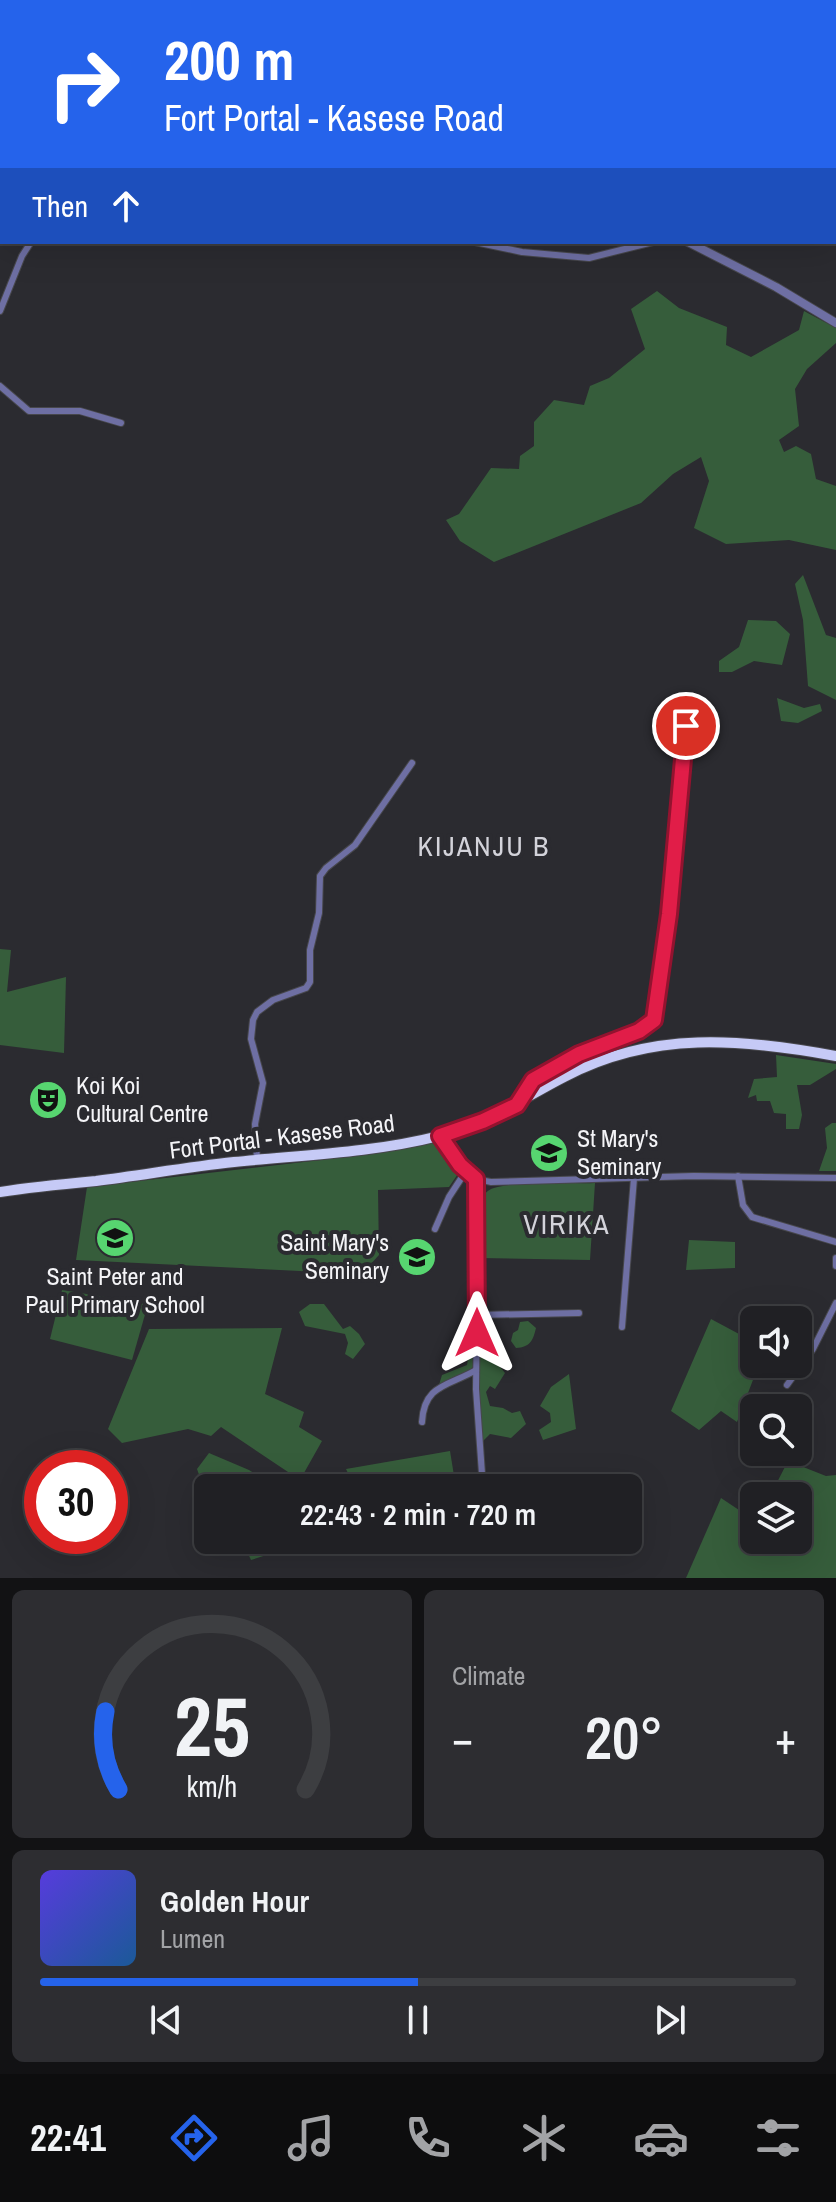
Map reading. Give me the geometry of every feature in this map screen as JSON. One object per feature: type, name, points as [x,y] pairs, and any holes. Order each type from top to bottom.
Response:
[{"type":"highway","name":"Fort Portal - Kasese Road","points":[[0,1192],[397,1145],[440,1136],[517,1105],[582,1068],[629,1051],[659,1045],[712,1042],[765,1045],[836,1056]]},
{"type":"street","points":[[0,311],[30,244]]},
{"type":"street","points":[[486,244],[549,256],[589,258],[645,244]]},
{"type":"street","points":[[692,244],[776,287],[836,323]]},
{"type":"street","points":[[0,386],[29,411],[80,411],[121,423]]},
{"type":"street","points":[[517,1105],[533,1080],[579,1054],[639,1031],[654,1020],[669,914],[686,726]]},
{"type":"street","points":[[257,1160],[255,1124],[263,1083],[251,1039],[253,1020],[265,1006],[306,988],[310,982],[310,950],[319,913],[320,876],[355,845],[412,763]]},
{"type":"street","points":[[440,1136],[466,1171],[476,1179],[491,1182],[738,1176],[836,1178]]},
{"type":"street","points":[[435,1229],[449,1197],[466,1171]]},
{"type":"street","points":[[738,1176],[743,1205],[752,1217],[818,1234],[836,1242]]},
{"type":"street","points":[[622,1327],[634,1178]]},
{"type":"street","points":[[476,1179],[476,1370],[482,1474]]},
{"type":"street","points":[[836,1258],[836,1266]]},
{"type":"street","points":[[787,1385],[813,1349],[836,1303]]},
{"type":"street","points":[[477,1315],[579,1313]]},
{"type":"street","points":[[422,1422],[425,1405],[435,1390],[476,1370]]},
{"type":"green space","points":[[657,291],[679,308],[727,327],[726,345],[751,357],[799,330],[804,311],[836,328],[836,343],[807,369],[795,389],[799,426],[779,440],[784,452],[796,446],[811,454],[816,479],[836,486],[836,550],[789,540],[726,544],[694,528],[709,481],[701,457],[673,474],[641,503],[494,562],[460,541],[446,520],[459,514],[491,468],[519,469],[520,456],[534,446],[534,422],[554,400],[584,405],[590,386],[609,378],[645,349],[631,309]]},
{"type":"green space","points":[[803,575],[826,635],[836,638],[836,700],[808,686],[803,620],[795,584]]},
{"type":"green space","points":[[748,620],[776,621],[790,634],[782,665],[754,661],[732,672],[719,672],[719,661],[739,647]]},
{"type":"green space","points":[[777,698],[804,708],[820,704],[822,711],[798,723],[781,721]]},
{"type":"green space","points":[[0,949],[11,950],[7,992],[66,977],[64,1053],[0,1045]]},
{"type":"green space","points":[[776,1055],[836,1064],[836,1069],[810,1085],[797,1085],[802,1115],[799,1129],[786,1129],[786,1114],[774,1113],[770,1101],[757,1101],[756,1095],[748,1098],[754,1079],[777,1077]]},
{"type":"green space","points":[[836,1123],[836,1171],[819,1171],[827,1148],[825,1128]]},
{"type":"green space","points":[[436,1142],[460,1171],[449,1187],[378,1190],[379,1255],[359,1277],[300,1271],[76,1260],[87,1187],[321,1160]]},
{"type":"green space","points":[[595,1183],[590,1260],[480,1258],[480,1201],[489,1190],[516,1184]]},
{"type":"green space","points":[[689,1240],[735,1242],[735,1268],[686,1270]]},
{"type":"green space","points":[[62,1290],[148,1304],[132,1360],[50,1339]]},
{"type":"green space","points":[[310,1304],[324,1304],[343,1329],[350,1326],[359,1334],[365,1344],[353,1359],[345,1354],[348,1343],[345,1334],[305,1326],[299,1312]]},
{"type":"green space","points":[[479,1319],[488,1325],[486,1331],[490,1344],[485,1344],[485,1359],[496,1362],[505,1373],[495,1389],[490,1386],[486,1392],[490,1406],[512,1413],[520,1411],[526,1424],[511,1438],[490,1434],[483,1441],[478,1388]]},
{"type":"green space","points":[[711,1319],[740,1335],[740,1378],[754,1378],[748,1394],[740,1394],[737,1422],[721,1411],[699,1430],[671,1411]]},
{"type":"green space","points":[[528,1321],[536,1328],[534,1336],[528,1345],[516,1348],[511,1341],[513,1333],[518,1330],[520,1322]]},
{"type":"green space","points":[[282,1328],[265,1394],[304,1412],[299,1427],[322,1441],[303,1474],[291,1474],[221,1427],[211,1436],[188,1429],[122,1443],[108,1429],[149,1329]]},
{"type":"green space","points":[[474,1338],[474,1369],[439,1385],[442,1375],[467,1365],[467,1343]]},
{"type":"green space","points":[[569,1374],[576,1429],[543,1440],[539,1430],[551,1422],[550,1413],[540,1406],[551,1387]]},
{"type":"green space","points":[[450,1451],[454,1474],[348,1474],[346,1469]]},
{"type":"green space","points":[[209,1453],[255,1474],[199,1474],[197,1469]]},
{"type":"green space","points":[[785,1466],[801,1466],[826,1476],[836,1475],[836,1578],[686,1578],[721,1498],[740,1511],[740,1554],[812,1554],[812,1482],[777,1482]]},
{"type":"green space","points":[[248,1554],[270,1554],[251,1560]]},
{"type":"place","name":"Koi Koi Cultural Centre","points":[[48,1100]]},
{"type":"place","name":"St Mary's Seminary","points":[[549,1153]]},
{"type":"place","name":"Saint Peter and Paul Primary School","points":[[115,1238]]},
{"type":"place","name":"Saint Mary's Seminary","points":[[417,1257]]},
{"type":"district","name":"KIJANJU B","points":[[484,846]]},
{"type":"district","name":"VIRIKA","points":[[567,1224]]},
{"type":"route","points":[[477,1333],[476,1179],[460,1165],[440,1136],[464,1129],[517,1105],[533,1080],[579,1054],[639,1031],[654,1020],[669,914],[686,726]]}]
